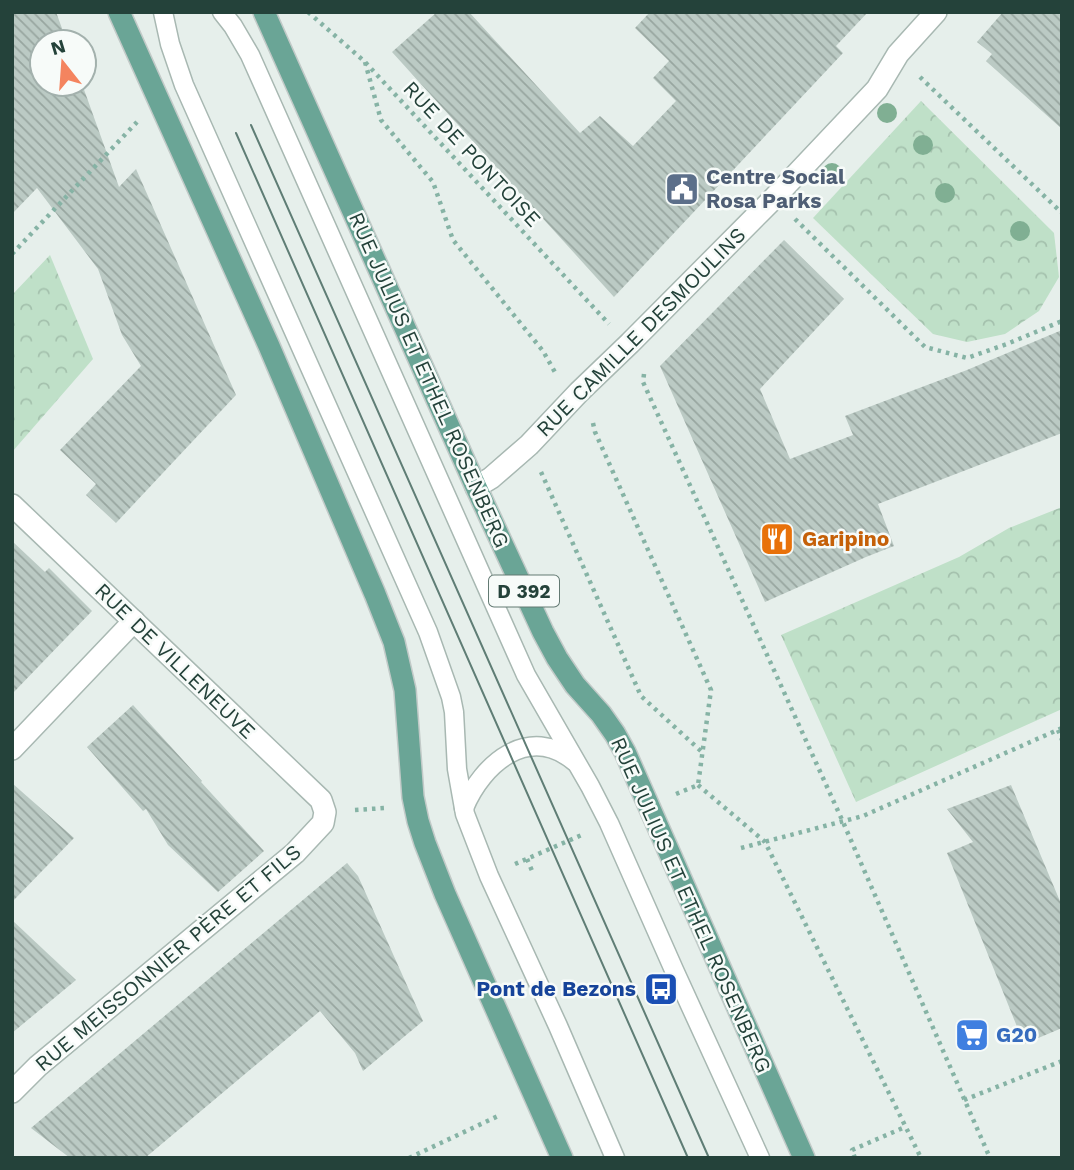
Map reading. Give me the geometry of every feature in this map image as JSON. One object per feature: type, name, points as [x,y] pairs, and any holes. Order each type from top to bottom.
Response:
[{"type":"main road","points":[[119,12],[274,358],[394,642],[405,690],[413,797],[425,843],[562,1158]]},
{"type":"main road","name":"RUE JULIUS ET ETHEL ROSENBERG","points":[[264,12],[543,632],[575,685],[601,714],[625,752],[804,1158]]},
{"type":"street","name":"RUE CAMILLE DESMOULINS","points":[[476,487],[491,478],[529,445],[773,199],[877,89],[898,54],[936,12]]},
{"type":"street","name":"RUE DE VILLENEUVE","points":[[12,505],[321,800],[325,811],[323,823]]},
{"type":"street","points":[[12,749],[134,621]]},
{"type":"street","name":"RUE MEISSONNIER PÈRE ET FILS","points":[[12,1093],[38,1066],[295,853],[323,823]]},
{"type":"lane","points":[[163,12],[170,44],[184,85],[428,632],[454,712],[457,769],[464,814],[615,1158]]},
{"type":"lane","points":[[222,12],[250,55],[526,675],[609,823],[760,1158]]},
{"type":"lane","points":[[464,808],[472,789],[488,769],[519,750],[546,747],[566,755],[577,764]]},
{"type":"path","name":"RUE DE PONTOISE","points":[[308,12],[364,61],[608,323]]},
{"type":"path","points":[[898,54],[932,90],[1062,213]]},
{"type":"path","points":[[364,61],[381,120],[433,182],[453,240],[543,351],[555,373],[562,378]]},
{"type":"path","points":[[12,254],[96,167],[157,97]]},
{"type":"path","points":[[773,199],[925,347],[967,358],[1062,321]]},
{"type":"path","points":[[644,372],[643,382],[843,822],[990,1158]]},
{"type":"path","points":[[592,421],[711,690],[698,785]]},
{"type":"path","points":[[538,465],[641,696],[702,753]]},
{"type":"path","points":[[741,848],[863,816],[1060,729],[1062,740]]},
{"type":"path","points":[[673,796],[698,785]]},
{"type":"path","points":[[698,785],[765,842],[920,1158]]},
{"type":"path","points":[[513,865],[587,832]]},
{"type":"path","points":[[527,859],[533,873]]},
{"type":"path","points":[[964,1100],[1062,1060]]},
{"type":"path","points":[[409,1158],[498,1116]]},
{"type":"path","points":[[855,1158],[852,1150],[905,1127]]},
{"type":"green space","points":[[921,101],[1054,233],[1059,277],[1039,311],[1005,334],[967,342],[933,334],[813,218]]},
{"type":"green space","points":[[50,255],[93,359],[12,452],[12,295]]},
{"type":"green space","points":[[1062,507],[1062,709],[856,802],[781,635],[959,557],[1009,528]]},
{"type":"building","points":[[12,12],[56,12],[62,28],[28,28],[28,98],[87,98],[119,187],[136,169],[236,395],[116,523],[86,495],[96,484],[60,450],[141,366],[122,335],[98,269],[37,188],[12,214]]},
{"type":"building","points":[[437,12],[469,12],[580,133],[600,116],[633,146],[676,101],[653,78],[669,61],[635,28],[650,12],[868,12],[836,46],[843,53],[614,297],[392,52]]},
{"type":"building","points":[[1003,12],[1062,12],[1062,129],[986,61],[992,54],[977,42]]},
{"type":"building","points":[[784,240],[844,299],[760,389],[790,459],[853,435],[845,416],[967,370],[1062,330],[1062,433],[878,504],[894,546],[765,602],[660,366]]},
{"type":"building","points":[[12,541],[45,572],[49,568],[92,611],[12,694]]},
{"type":"building","points":[[133,705],[264,851],[218,892],[168,845],[146,809],[143,811],[87,747]]},
{"type":"building","points":[[12,783],[74,838],[12,902]]},
{"type":"building","points":[[1011,785],[1062,906],[1062,1028],[1024,1044],[947,853],[973,842],[947,809]]},
{"type":"building","points":[[347,863],[358,876],[423,1021],[363,1071],[355,1053],[320,1011],[145,1158],[70,1158],[31,1128]]},
{"type":"building","points":[[12,920],[76,980],[12,1033]]},
{"type":"tram line","points":[[251,125],[709,1158]]},
{"type":"tram line","points":[[236,133],[688,1158]]},
{"type":"place","name":"Centre Social Rosa Parks","points":[[682,189]]},
{"type":"place","name":"Garipino","points":[[777,539]]},
{"type":"place","name":"Pont de Bezons","points":[[661,989]]},
{"type":"place","name":"G20","points":[[972,1035]]}]
